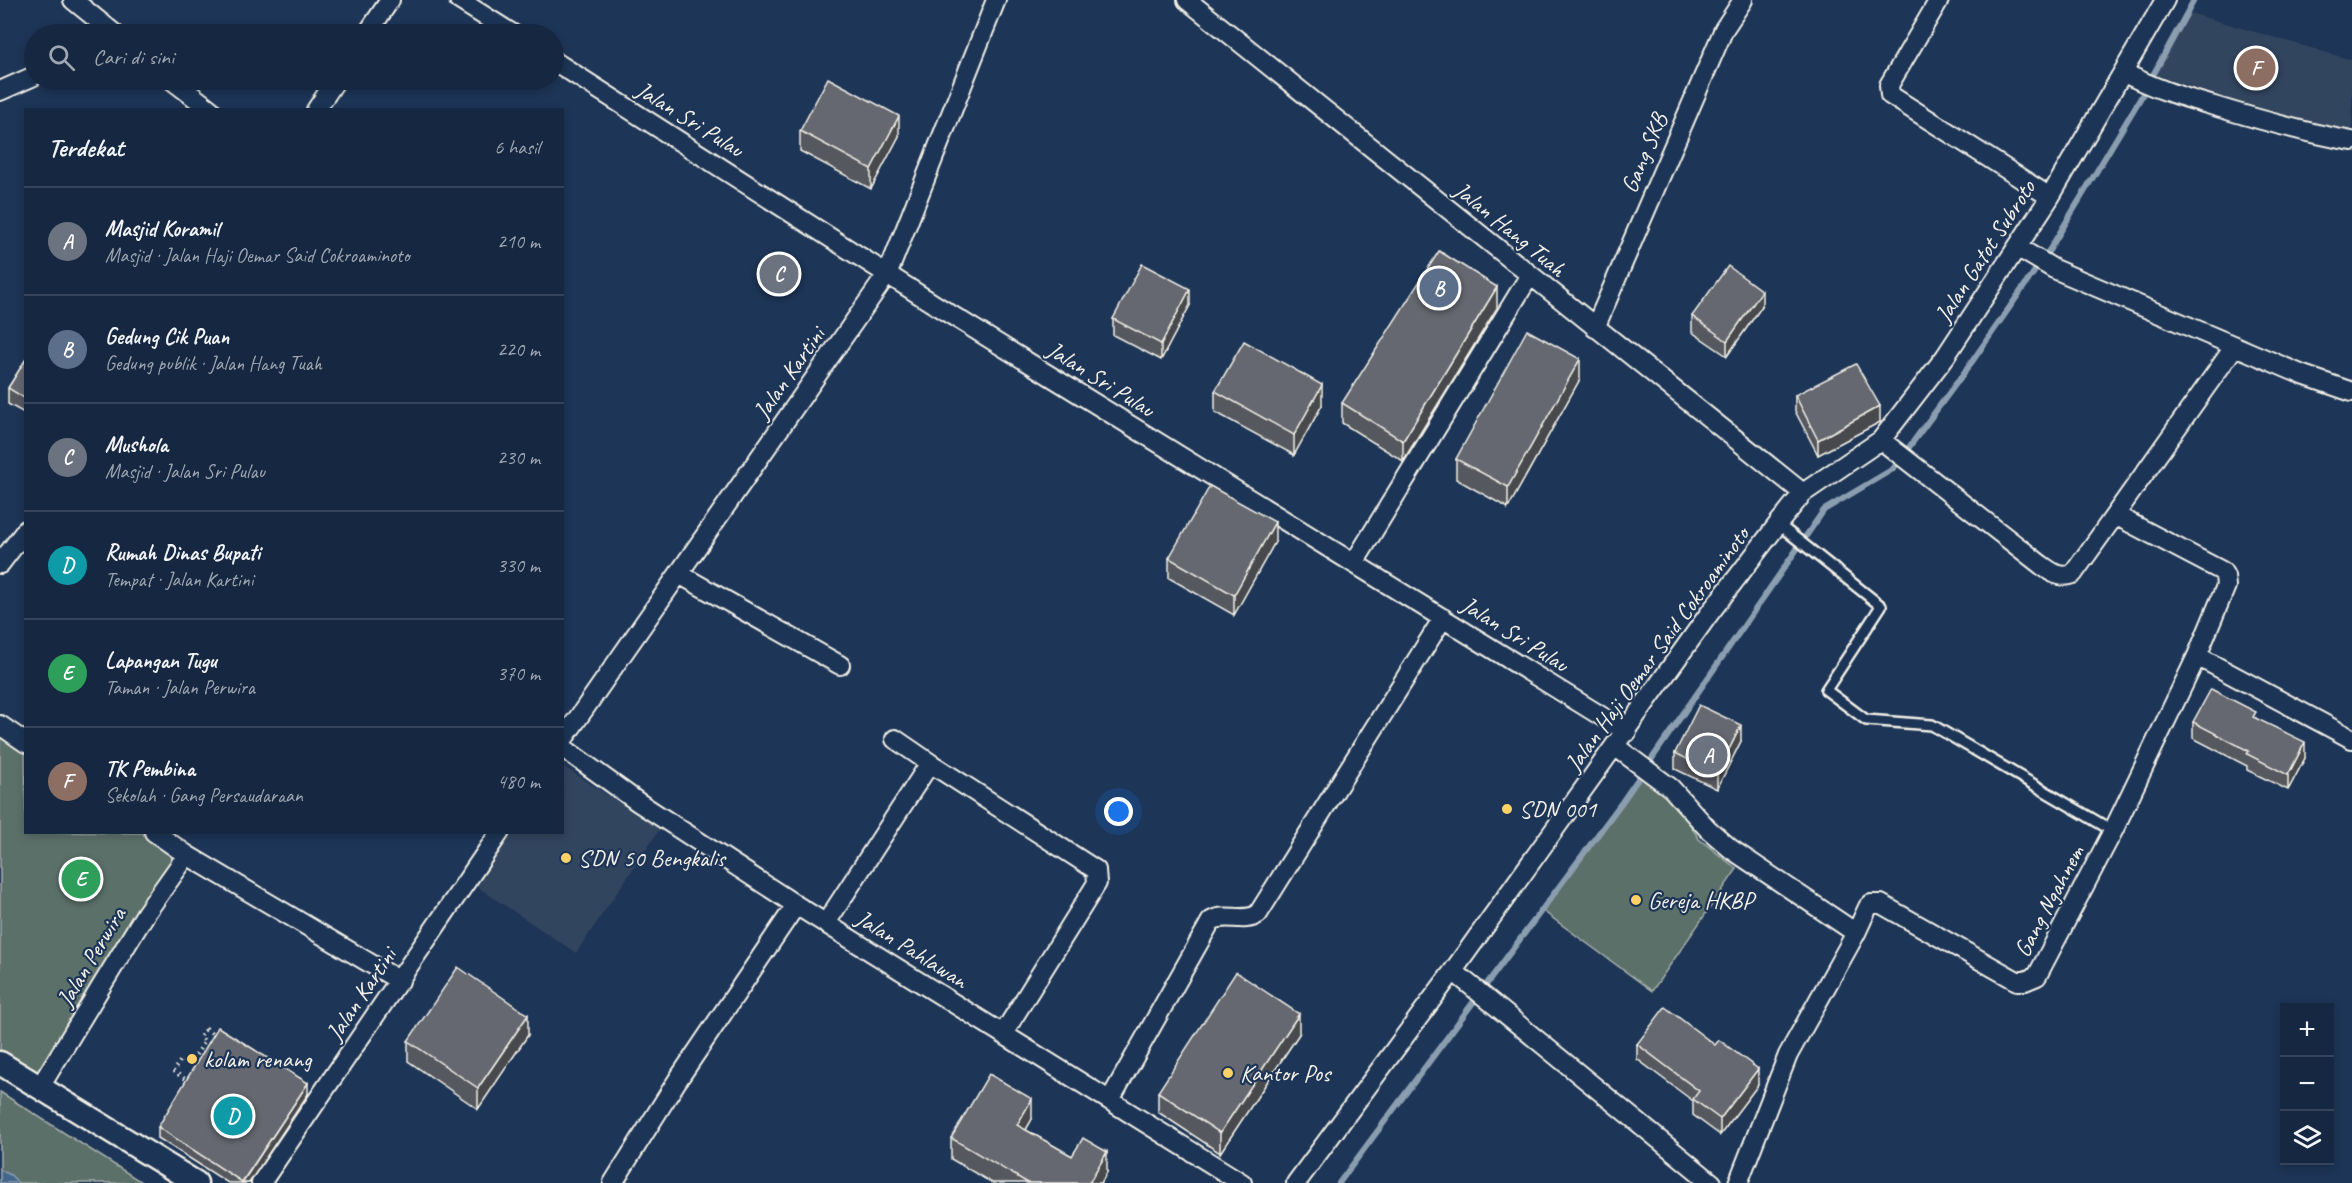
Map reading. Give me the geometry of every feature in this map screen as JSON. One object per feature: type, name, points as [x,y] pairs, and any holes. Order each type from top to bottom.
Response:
[{"type":"street","points":[[73,0],[103,24]]},
{"type":"street","points":[[374,24],[390,0]]},
{"type":"street","points":[[459,0],[497,24]]},
{"type":"street","name":"Jalan Kartini","points":[[564,738],[888,273],[996,0]]},
{"type":"street","name":"Jalan Hang Tuah","points":[[1187,0],[1803,493]]},
{"type":"street","name":"Gang SKB","points":[[1595,328],[1724,29],[1743,0]]},
{"type":"street","points":[[1939,0],[1889,85],[1890,95],[2050,197]]},
{"type":"street","name":"Jalan Gatot Subroto","points":[[1803,493],[1886,443],[2020,249],[2050,197],[2128,75],[2165,0]]},
{"type":"street","name":"Jalan Sri Pulau","points":[[564,67],[937,306],[1627,732]]},
{"type":"street","points":[[2128,75],[2158,89],[2307,134],[2352,141]]},
{"type":"street","points":[[0,91],[24,80]]},
{"type":"street","points":[[185,90],[208,108]]},
{"type":"street","points":[[317,108],[329,90]]},
{"type":"street","points":[[2020,249],[2054,269],[2303,375],[2352,392]]},
{"type":"street","points":[[1354,563],[1530,275]]},
{"type":"street","points":[[1886,443],[2055,575],[2073,574],[2235,346]]},
{"type":"street","name":"Jalan Haji Oemar Said Cokroaminoto","points":[[1296,1183],[1459,976],[1622,751],[1627,732],[1709,614],[1783,529],[1803,493]]},
{"type":"street","name":"Gang Ngahnem","points":[[1738,1183],[1788,1055],[1871,904],[1881,904],[2017,981],[2033,979],[2037,975],[2113,831],[2197,656],[2226,586],[2226,576],[2222,571],[2115,515]]},
{"type":"street","points":[[0,564],[24,533]]},
{"type":"street","points":[[679,574],[840,665]]},
{"type":"street","points":[[1110,1100],[1211,921],[1220,917],[1247,918],[1258,914],[1443,618]]},
{"type":"street","points":[[2197,656],[2352,739]]},
{"type":"street","points":[[0,725],[24,742]]},
{"type":"street","points":[[895,739],[1067,850],[1098,873],[1097,883],[1003,1034]]},
{"type":"street","name":"Jalan Pahlawan","points":[[564,748],[638,802],[796,905],[1242,1183]]},
{"type":"street","points":[[1622,751],[1678,794],[1708,829],[1731,849],[1856,933]]},
{"type":"street","points":[[826,923],[930,763]]},
{"type":"street","points":[[157,834],[187,855],[400,981]]},
{"type":"street","name":"Jalan Kartini","points":[[261,1183],[499,834]]},
{"type":"street","name":"Jalan Perwira","points":[[40,1087],[146,913],[187,855]]},
{"type":"street","points":[[613,1183],[677,1081],[796,905]]},
{"type":"street","points":[[1459,976],[1712,1183]]},
{"type":"street","points":[[0,1063],[196,1183]]},
{"type":"lane","points":[[1783,529],[1881,606],[1826,690],[1866,720],[1932,724],[2113,831]]},
{"type":"path","points":[[206,1028],[222,1043],[194,1085],[173,1071],[181,1060],[190,1064],[205,1041],[200,1037],[206,1028]]},
{"type":"shaded area","points":[[2190,13],[2352,60],[2352,131],[2300,122],[2155,75]]},
{"type":"shaded area","points":[[0,729],[24,745],[24,834],[160,834],[180,847],[45,1085],[0,1057]]},
{"type":"shaded area","name":"SDN 50 Bengkalis","points":[[564,767],[660,829],[576,953],[473,884],[508,834],[564,834]]},
{"type":"shaded area","points":[[1640,775],[1671,793],[1699,839],[1737,869],[1652,991],[1543,911]]},
{"type":"shaded area","points":[[0,1092],[143,1183],[0,1183]]},
{"type":"shaded area","points":[[0,1170],[11,1175],[18,1183],[0,1183]]},
{"type":"building","points":[[828,78],[899,116],[871,169],[800,131]]},
{"type":"building","points":[[1439,251],[1497,287],[1403,441],[1342,403]]},
{"type":"building","points":[[1142,264],[1190,289],[1161,344],[1113,319]]},
{"type":"building","points":[[1728,266],[1762,291],[1727,341],[1692,316]]},
{"type":"building","points":[[1527,330],[1580,359],[1508,487],[1456,459]]},
{"type":"building","points":[[1244,341],[1322,385],[1294,435],[1215,391]]},
{"type":"building","points":[[24,362],[24,398],[8,388]]},
{"type":"building","points":[[1856,364],[1880,406],[1818,440],[1795,395]]},
{"type":"building","points":[[1210,486],[1275,522],[1234,595],[1169,558]]},
{"type":"building","points":[[2211,689],[2256,712],[2253,717],[2305,742],[2288,775],[2247,754],[2249,751],[2193,722]]},
{"type":"building","points":[[1699,705],[1741,725],[1717,774],[1675,753]]},
{"type":"building","points":[[458,967],[528,1015],[478,1088],[408,1041]]},
{"type":"building","name":"Kantor Pos","points":[[1236,972],[1299,1014],[1220,1133],[1158,1092]]},
{"type":"building","points":[[1665,1007],[1715,1045],[1719,1040],[1758,1069],[1720,1119],[1693,1099],[1699,1091],[1637,1044]]},
{"type":"building","points":[[218,1027],[308,1083],[242,1182],[158,1127]]},
{"type":"building","points":[[989,1074],[1032,1099],[1017,1125],[1072,1156],[1083,1138],[1107,1152],[1089,1183],[1028,1183],[951,1138]]},
{"type":"waterway","points":[[1339,1183],[1622,802],[1824,510],[1893,469],[1969,366],[2050,249],[2140,99],[2194,0]]},
{"type":"place","name":"TK Pembina","points":[[2256,68]]},
{"type":"place","name":"Mushola","points":[[779,274]]},
{"type":"place","name":"Gedung Cik Puan","points":[[1439,288]]},
{"type":"place","name":"Masjid Koramil","points":[[1708,755]]},
{"type":"place","name":"SDN 001","points":[[1507,809]]},
{"type":"place","name":"SDN 50 Bengkalis","points":[[566,858]]},
{"type":"place","name":"Lapangan Tugu","points":[[81,879]]},
{"type":"place","name":"Gereja HKBP","points":[[1636,900]]},
{"type":"place","name":"kolam renang","points":[[192,1059]]},
{"type":"place","name":"Kantor Pos","points":[[1228,1073]]},
{"type":"place","name":"Rumah Dinas Bupati","points":[[233,1116]]}]
